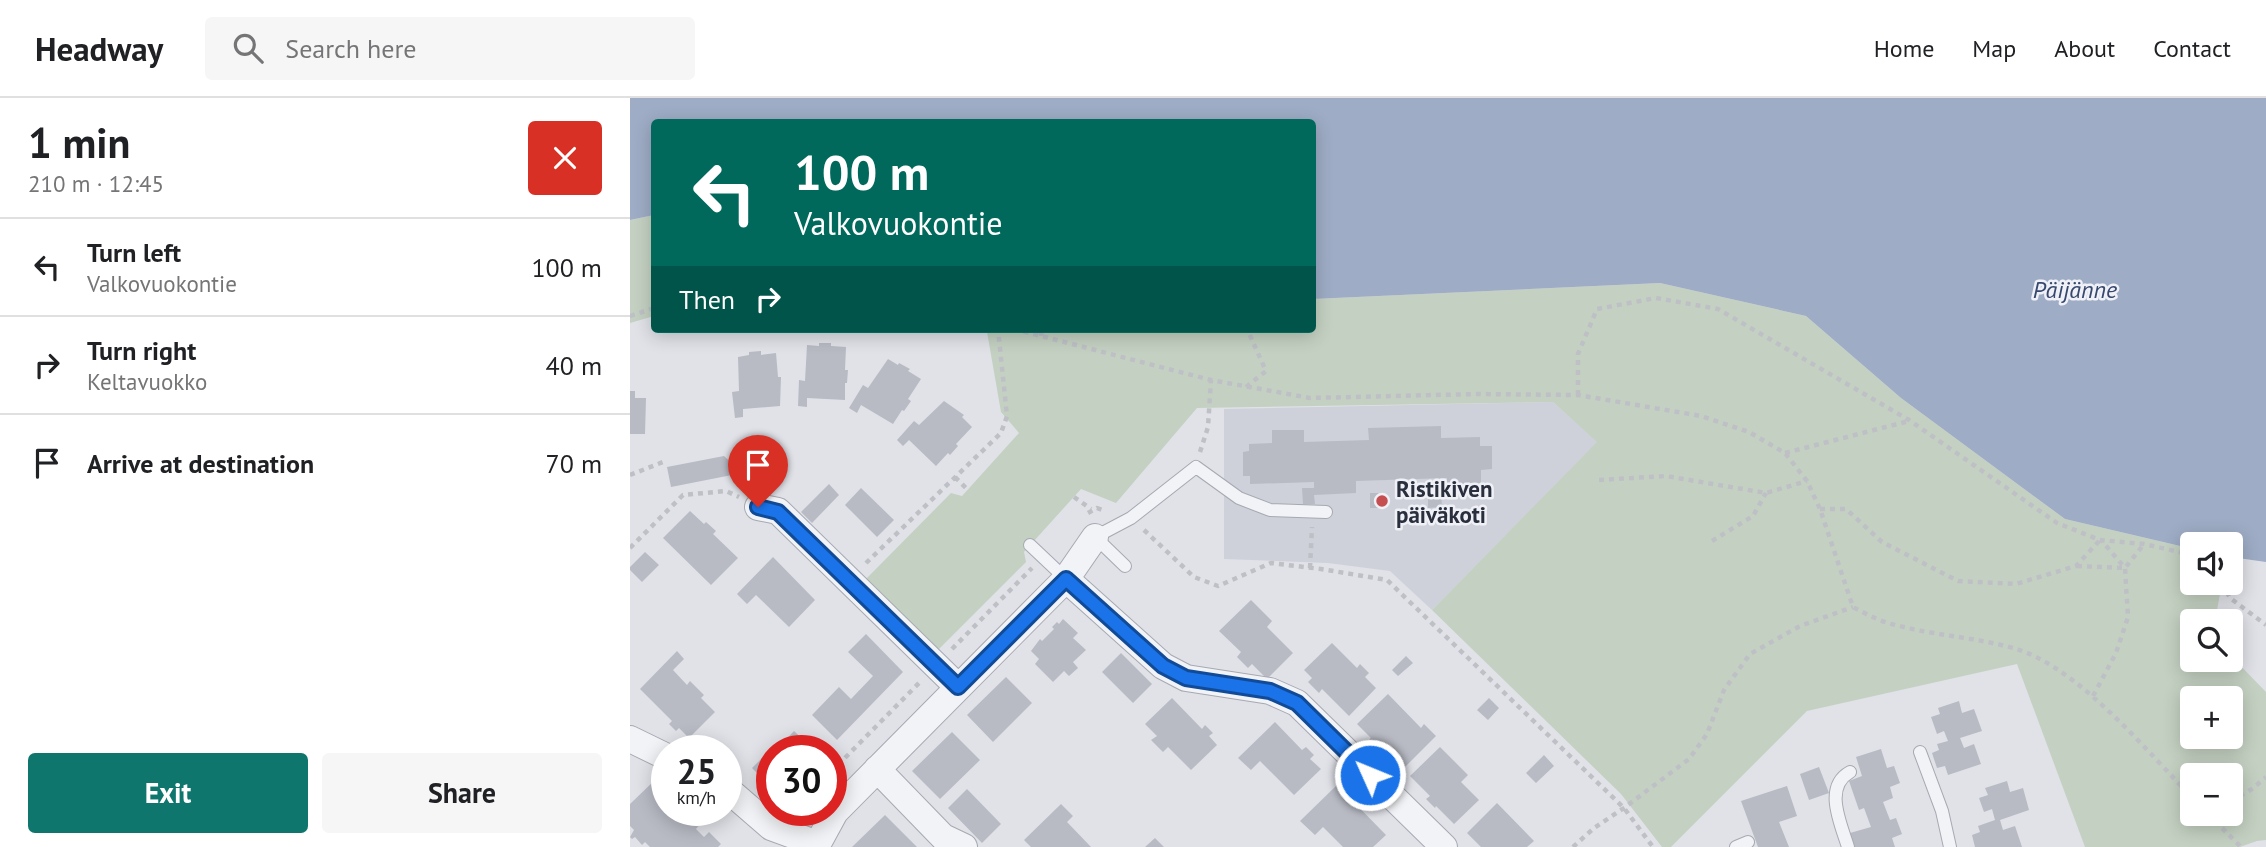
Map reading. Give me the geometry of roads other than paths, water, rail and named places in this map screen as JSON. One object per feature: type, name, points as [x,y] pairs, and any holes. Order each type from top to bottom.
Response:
[{"type":"street","points":[[758,507],[778,512],[958,687]]},
{"type":"street","points":[[742,802],[771,827],[817,845],[835,812],[1066,579],[1088,528]]},
{"type":"street","points":[[1066,579],[1163,666],[1174,672],[1186,678],[1270,691],[1297,703],[1444,847]]},
{"type":"street","points":[[630,738],[651,749]]},
{"type":"street","points":[[877,769],[943,837],[964,847]]},
{"type":"lane","points":[[1088,528],[1118,524],[1131,518],[1196,467],[1238,498],[1270,510],[1326,512]]},
{"type":"lane","points":[[1088,528],[1125,566]]},
{"type":"lane","points":[[1030,545],[1066,579]]},
{"type":"lane","points":[[1920,752],[1942,811],[1950,847]]},
{"type":"lane","points":[[1848,847],[1836,807],[1836,788],[1841,777],[1850,772]]},
{"type":"water","name":"Päijänne","points":[[630,98],[2266,98],[2266,562],[2243,559],[2243,532],[2180,532],[2180,546],[2065,519],[1901,398],[1806,316],[1660,283],[1316,299],[1316,119],[651,119],[651,216],[630,220]]},
{"type":"place","name":"Ristikiven päiväkoti","points":[[1382,501]]}]
